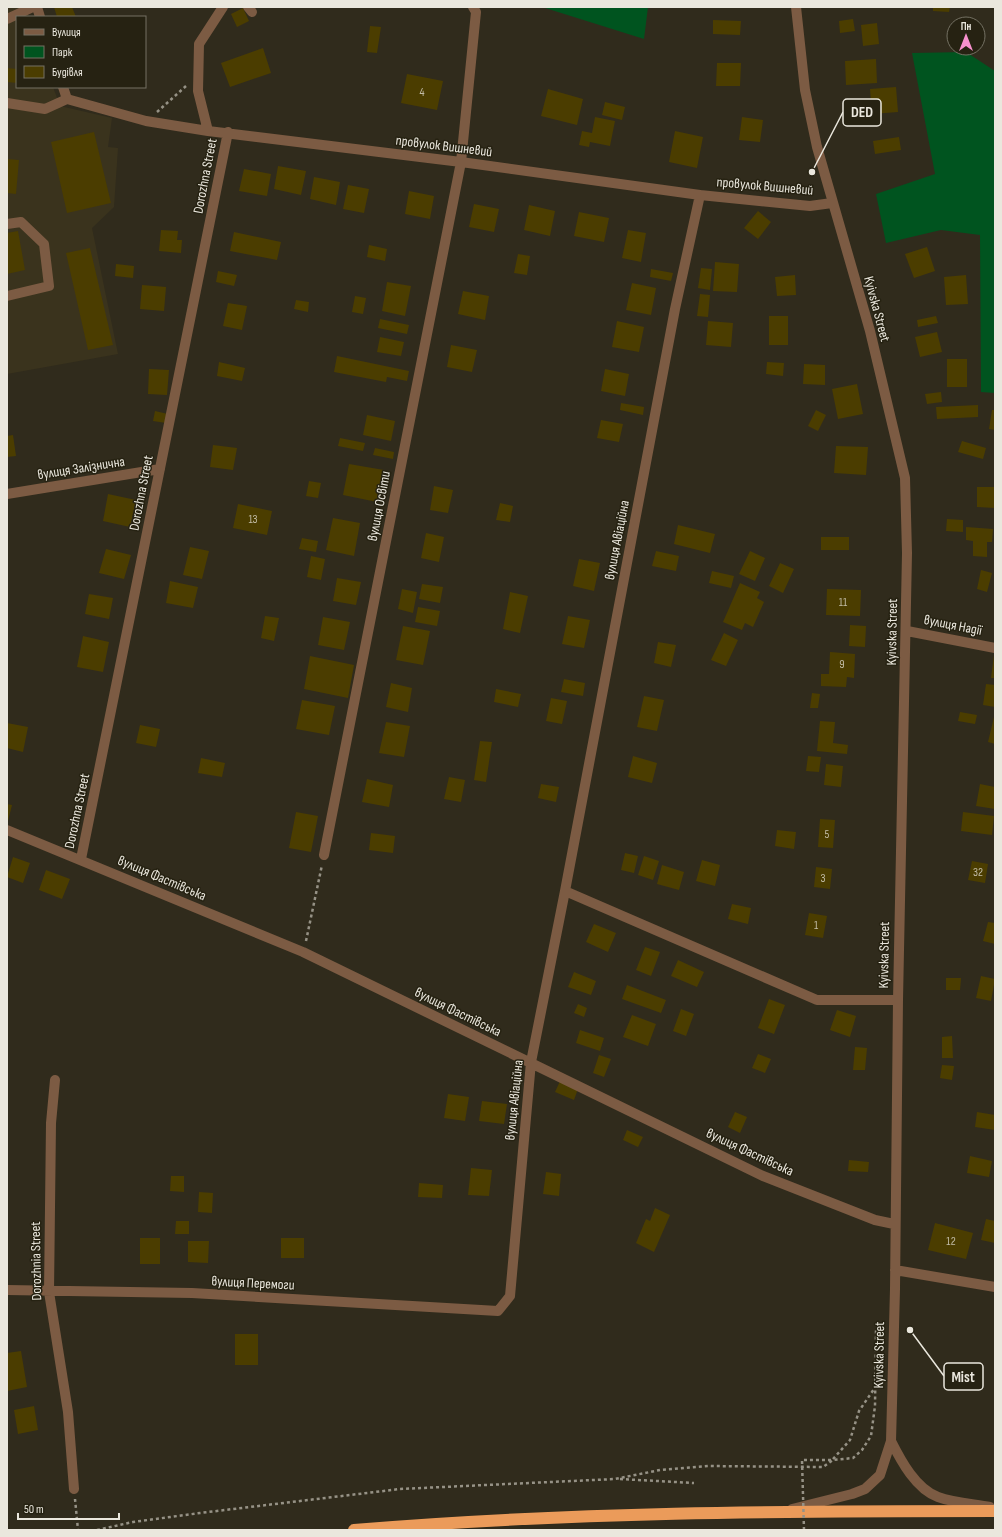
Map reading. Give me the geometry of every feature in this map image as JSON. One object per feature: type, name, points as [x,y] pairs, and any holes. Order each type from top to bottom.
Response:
[{"type":"highway","points":[[354,1530],[440,1523],[785,1511],[995,1510]]},
{"type":"street","points":[[7,19],[33,7]]},
{"type":"street","points":[[208,131],[198,91],[199,44],[222,7]]},
{"type":"street","name":"вулиця Освіти","points":[[324,855],[461,162],[476,12],[473,7]]},
{"type":"street","name":"Kyivska Street","points":[[796,7],[805,90],[817,147],[870,331],[905,478],[907,631],[898,1000],[894,1224],[895,1270],[891,1441]]},
{"type":"street","points":[[7,103],[45,109],[67,99],[64,88]]},
{"type":"street","name":"провулок Вишневий","points":[[67,99],[146,121],[208,131],[228,132],[461,162],[700,195],[810,206],[832,203]]},
{"type":"street","name":"Dorozhna Street","points":[[82,859],[228,132]]},
{"type":"street","name":"вулиця Авіаційна","points":[[498,1311],[510,1296],[531,1062],[565,891],[675,309],[700,195]]},
{"type":"street","points":[[7,224],[21,222],[44,244],[49,286],[7,296]]},
{"type":"street","name":"вулиця Залізнична","points":[[7,494],[160,469]]},
{"type":"street","name":"вулиця Надії","points":[[907,631],[995,648]]},
{"type":"street","name":"вулиця Фастівська","points":[[7,830],[82,859],[304,952],[763,1176],[875,1220],[894,1224]]},
{"type":"street","points":[[565,891],[817,1000],[898,1000]]},
{"type":"street","name":"Dorozhnia Street","points":[[55,1080],[51,1123],[49,1292],[68,1412],[74,1489]]},
{"type":"street","points":[[895,1270],[995,1287]]},
{"type":"street","name":"вулиця Перемоги","points":[[7,1290],[49,1292],[192,1293],[498,1311]]},
{"type":"street","points":[[891,1441],[904,1467],[920,1484],[937,1497],[995,1510]]},
{"type":"street","points":[[785,1511],[852,1494],[865,1489],[880,1476],[891,1441]]},
{"type":"path","points":[[146,121],[178,95],[199,74]]},
{"type":"path","points":[[304,952],[324,855]]},
{"type":"path","points":[[804,1530],[802,1460],[833,1460],[853,1458],[862,1450],[871,1436],[875,1388],[876,1330]]},
{"type":"path","points":[[616,1479],[660,1470],[708,1466],[823,1467],[833,1460],[850,1440],[859,1411],[875,1388]]},
{"type":"path","points":[[97,1530],[133,1522],[400,1489],[616,1479],[694,1483]]},
{"type":"path","points":[[74,1489],[78,1530]]},
{"type":"shaded area","points":[[7,7],[25,7],[29,16],[16,16],[16,88],[53,88],[60,106],[112,118],[108,147],[118,148],[114,207],[92,228],[118,354],[7,374]]},
{"type":"green space","points":[[542,7],[648,7],[644,39]]},
{"type":"green space","points":[[946,52],[946,56],[972,56],[995,71],[995,393],[981,392],[980,235],[941,230],[886,243],[876,194],[935,174],[912,53]]},
{"type":"building","points":[[54,7],[72,7],[76,16],[57,16]]},
{"type":"building","points":[[933,7],[950,7],[949,12],[933,11]]},
{"type":"building","points":[[243,8],[249,21],[237,27],[231,14]]},
{"type":"building","points":[[853,19],[855,31],[840,33],[839,21]]},
{"type":"building","points":[[713,20],[741,21],[740,35],[713,34]]},
{"type":"building","points":[[877,23],[879,44],[863,46],[861,25]]},
{"type":"building","points":[[370,26],[381,27],[377,53],[367,52]]},
{"type":"building","points":[[263,48],[271,73],[230,87],[221,63]]},
{"type":"building","points":[[876,59],[877,83],[846,85],[845,61]]},
{"type":"building","points":[[717,63],[741,63],[740,86],[716,86]]},
{"type":"building","points":[[7,68],[16,69],[16,83],[7,82]]},
{"type":"building","points":[[407,74],[443,81],[437,110],[401,103]]},
{"type":"building","points":[[896,87],[898,112],[872,114],[870,89]]},
{"type":"building","points":[[548,89],[583,99],[577,125],[541,116]]},
{"type":"building","points":[[605,102],[625,107],[622,120],[602,115]]},
{"type":"building","points":[[595,117],[615,121],[610,146],[590,142],[589,147],[579,145],[582,131],[592,133]]},
{"type":"building","points":[[742,117],[763,120],[760,142],[739,140]]},
{"type":"building","points":[[675,131],[703,137],[697,168],[669,162]]},
{"type":"building","points":[[94,132],[111,203],[67,213],[51,142]]},
{"type":"building","points":[[899,137],[901,150],[875,154],[873,141]]},
{"type":"building","points":[[7,159],[19,160],[16,194],[7,193]]},
{"type":"building","points":[[278,166],[306,171],[301,195],[274,189]]},
{"type":"building","points":[[244,169],[271,174],[267,196],[239,191]]},
{"type":"building","points":[[314,177],[340,182],[336,205],[310,199]]},
{"type":"building","points":[[348,185],[369,189],[364,213],[343,209]]},
{"type":"building","points":[[409,191],[434,196],[430,219],[405,214]]},
{"type":"building","points":[[474,204],[499,209],[494,232],[469,227]]},
{"type":"building","points":[[529,205],[555,211],[550,236],[524,230]]},
{"type":"building","points":[[758,211],[771,222],[758,239],[744,228]]},
{"type":"building","points":[[579,212],[609,218],[604,242],[574,236]]},
{"type":"building","points":[[161,230],[178,231],[177,240],[182,240],[181,253],[159,251]]},
{"type":"building","points":[[628,230],[646,233],[641,262],[622,258]]},
{"type":"building","points":[[18,231],[25,270],[7,274],[7,233]]},
{"type":"building","points":[[234,232],[281,242],[277,260],[230,251]]},
{"type":"building","points":[[369,245],[387,249],[385,261],[367,257]]},
{"type":"building","points":[[927,247],[935,271],[914,278],[905,254]]},
{"type":"building","points":[[90,248],[113,345],[88,350],[66,253]]},
{"type":"building","points":[[518,254],[530,256],[527,275],[514,273]]},
{"type":"building","points":[[715,262],[739,264],[737,292],[713,291]]},
{"type":"building","points":[[116,264],[134,266],[133,278],[115,276]]},
{"type":"building","points":[[701,268],[712,269],[710,290],[698,288]]},
{"type":"building","points":[[651,269],[673,273],[671,281],[650,277]]},
{"type":"building","points":[[218,271],[237,275],[234,286],[216,282]]},
{"type":"building","points":[[795,275],[796,295],[777,296],[775,277]]},
{"type":"building","points":[[966,275],[968,304],[946,305],[944,277]]},
{"type":"building","points":[[387,282],[411,286],[405,316],[382,311]]},
{"type":"building","points":[[632,283],[656,288],[651,315],[626,310]]},
{"type":"building","points":[[142,285],[166,287],[164,311],[140,309]]},
{"type":"building","points":[[463,291],[489,296],[485,320],[458,314]]},
{"type":"building","points":[[700,294],[710,295],[708,317],[697,316]]},
{"type":"building","points":[[355,296],[366,298],[363,314],[352,312]]},
{"type":"building","points":[[296,300],[309,302],[308,312],[294,309]]},
{"type":"building","points":[[228,303],[247,306],[242,330],[223,326]]},
{"type":"building","points":[[769,316],[788,316],[788,345],[769,345]]},
{"type":"building","points":[[936,316],[938,323],[918,327],[917,320]]},
{"type":"building","points":[[380,319],[409,325],[407,334],[378,328]]},
{"type":"building","points":[[617,321],[644,327],[639,352],[612,347]]},
{"type":"building","points":[[708,321],[733,323],[731,347],[706,345]]},
{"type":"building","points":[[937,332],[942,352],[920,357],[915,337]]},
{"type":"building","points":[[380,337],[404,342],[401,356],[377,352]]},
{"type":"building","points":[[451,345],[477,350],[472,372],[447,367]]},
{"type":"building","points":[[337,356],[409,371],[407,381],[387,377],[386,382],[334,372]]},
{"type":"building","points":[[947,359],[967,359],[967,387],[947,387]]},
{"type":"building","points":[[219,362],[245,368],[242,381],[217,376]]},
{"type":"building","points":[[767,362],[784,363],[783,376],[766,374]]},
{"type":"building","points":[[804,364],[825,365],[825,385],[803,384]]},
{"type":"building","points":[[149,369],[169,370],[167,395],[148,394]]},
{"type":"building","points":[[605,369],[629,374],[625,396],[601,391]]},
{"type":"building","points":[[857,384],[863,414],[838,419],[832,389]]},
{"type":"building","points":[[941,392],[942,402],[927,404],[925,394]]},
{"type":"building","points":[[621,403],[644,407],[643,415],[620,410]]},
{"type":"building","points":[[978,405],[978,417],[937,419],[936,407]]},
{"type":"building","points":[[816,410],[826,415],[818,431],[808,426]]},
{"type":"building","points":[[992,410],[995,410],[995,430],[989,429]]},
{"type":"building","points":[[155,411],[168,414],[166,423],[153,421]]},
{"type":"building","points":[[367,415],[395,421],[391,441],[363,435]]},
{"type":"building","points":[[601,420],[623,424],[619,442],[597,438]]},
{"type":"building","points":[[13,435],[16,456],[7,457],[7,436]]},
{"type":"building","points":[[340,438],[365,443],[363,451],[338,446]]},
{"type":"building","points":[[962,441],[986,448],[983,459],[958,452]]},
{"type":"building","points":[[213,445],[237,448],[233,470],[210,467]]},
{"type":"building","points":[[836,446],[868,447],[866,475],[834,473]]},
{"type":"building","points":[[375,448],[394,452],[393,459],[373,455]]},
{"type":"building","points":[[349,464],[384,470],[377,502],[343,495]]},
{"type":"building","points":[[309,481],[321,483],[318,498],[306,496]]},
{"type":"building","points":[[434,486],[453,490],[448,513],[430,510]]},
{"type":"building","points":[[977,487],[995,487],[995,508],[977,507]]},
{"type":"building","points":[[108,494],[136,500],[130,527],[103,521]]},
{"type":"building","points":[[500,503],[513,506],[510,522],[496,520]]},
{"type":"building","points":[[238,504],[272,511],[267,535],[233,528]]},
{"type":"building","points":[[333,518],[360,523],[354,556],[326,550]]},
{"type":"building","points":[[947,519],[963,520],[963,532],[946,531]]},
{"type":"building","points":[[678,525],[715,534],[710,553],[674,544]]},
{"type":"building","points":[[966,527],[993,529],[992,542],[987,542],[987,557],[973,556],[973,541],[966,540]]},
{"type":"building","points":[[426,533],[444,537],[439,562],[421,558]]},
{"type":"building","points":[[821,537],[849,537],[849,550],[821,550]]},
{"type":"building","points":[[302,538],[318,541],[316,552],[299,549]]},
{"type":"building","points":[[190,547],[209,551],[202,579],[183,575]]},
{"type":"building","points":[[106,549],[131,555],[124,579],[99,573]]},
{"type":"building","points":[[656,551],[679,556],[676,571],[652,566]]},
{"type":"building","points":[[750,551],[765,558],[755,581],[739,574]]},
{"type":"building","points":[[311,556],[325,559],[321,580],[307,577]]},
{"type":"building","points":[[579,559],[600,563],[594,591],[573,586]]},
{"type":"building","points":[[780,563],[794,569],[783,593],[769,586]]},
{"type":"building","points":[[981,570],[992,573],[987,592],[977,589]]},
{"type":"building","points":[[712,571],[734,576],[731,588],[709,583]]},
{"type":"building","points":[[337,578],[361,582],[356,605],[333,601]]},
{"type":"building","points":[[170,581],[198,587],[193,608],[166,603]]},
{"type":"building","points":[[740,583],[760,592],[757,598],[764,602],[753,627],[745,623],[742,630],[723,622]]},
{"type":"building","points":[[422,584],[443,587],[440,603],[419,599]]},
{"type":"building","points":[[402,589],[417,592],[413,613],[398,609]]},
{"type":"building","points":[[827,589],[861,590],[860,616],[826,615]]},
{"type":"building","points":[[510,592],[528,596],[520,633],[503,629]]},
{"type":"building","points":[[89,594],[113,598],[109,619],[85,614]]},
{"type":"building","points":[[418,607],[440,611],[437,626],[415,622]]},
{"type":"building","points":[[265,616],[279,618],[274,641],[261,638]]},
{"type":"building","points":[[568,616],[590,620],[584,648],[562,644]]},
{"type":"building","points":[[323,617],[350,622],[344,650],[318,645]]},
{"type":"building","points":[[850,625],[866,626],[865,647],[849,646]]},
{"type":"building","points":[[403,626],[430,631],[423,665],[396,660]]},
{"type":"building","points":[[724,633],[738,640],[726,666],[711,660]]},
{"type":"building","points":[[83,636],[109,642],[103,672],[77,667]]},
{"type":"building","points":[[658,642],[676,645],[671,667],[654,663]]},
{"type":"building","points":[[830,652],[855,654],[854,678],[847,677],[846,687],[821,686],[821,674],[829,674]]},
{"type":"building","points":[[994,655],[995,678],[991,678]]},
{"type":"building","points":[[310,656],[354,665],[348,698],[304,689]]},
{"type":"building","points":[[564,679],[585,683],[583,696],[561,692]]},
{"type":"building","points":[[391,683],[412,688],[408,712],[386,707]]},
{"type":"building","points":[[986,684],[995,685],[995,707],[983,705]]},
{"type":"building","points":[[496,689],[521,694],[518,707],[494,702]]},
{"type":"building","points":[[812,693],[820,694],[818,708],[810,708]]},
{"type":"building","points":[[644,696],[664,700],[657,731],[637,727]]},
{"type":"building","points":[[551,698],[567,701],[562,724],[546,721]]},
{"type":"building","points":[[302,700],[335,706],[329,735],[296,729]]},
{"type":"building","points":[[960,712],[977,715],[975,724],[958,721]]},
{"type":"building","points":[[995,717],[995,744],[988,742]]},
{"type":"building","points":[[820,721],[835,722],[833,743],[848,745],[847,754],[817,751]]},
{"type":"building","points":[[386,722],[410,726],[404,757],[379,753]]},
{"type":"building","points":[[7,723],[28,727],[23,752],[7,748]]},
{"type":"building","points":[[140,725],[160,729],[156,747],[136,743]]},
{"type":"building","points":[[480,741],[492,742],[486,782],[474,780]]},
{"type":"building","points":[[633,756],[657,763],[652,783],[628,777]]},
{"type":"building","points":[[808,756],[821,757],[819,772],[806,771]]},
{"type":"building","points":[[201,758],[225,763],[222,777],[198,773]]},
{"type":"building","points":[[826,764],[843,766],[841,787],[824,785]]},
{"type":"building","points":[[449,777],[465,780],[461,802],[444,799]]},
{"type":"building","points":[[367,779],[393,785],[389,807],[362,802]]},
{"type":"building","points":[[541,784],[559,787],[556,802],[538,798]]},
{"type":"building","points":[[980,784],[995,787],[995,809],[976,806]]},
{"type":"building","points":[[7,804],[12,805],[8,821],[7,821]]},
{"type":"building","points":[[296,812],[318,816],[311,852],[289,848]]},
{"type":"building","points":[[963,812],[994,816],[992,835],[961,831]]},
{"type":"building","points":[[820,819],[835,820],[833,848],[818,847]]},
{"type":"building","points":[[777,830],[796,832],[794,849],[775,846]]},
{"type":"building","points":[[371,833],[395,836],[393,853],[369,850]]},
{"type":"building","points":[[625,853],[638,856],[634,873],[621,870]]},
{"type":"building","points":[[644,856],[659,861],[653,880],[638,875]]},
{"type":"building","points":[[13,857],[30,863],[23,883],[7,877]]},
{"type":"building","points":[[702,860],[720,865],[715,886],[696,881]]},
{"type":"building","points":[[972,861],[988,864],[985,883],[968,880]]},
{"type":"building","points":[[662,865],[684,872],[679,890],[657,884]]},
{"type":"building","points":[[816,867],[832,869],[830,889],[814,887]]},
{"type":"building","points":[[46,870],[70,879],[62,899],[39,890]]},
{"type":"building","points":[[732,904],[751,908],[748,924],[728,919]]},
{"type":"building","points":[[809,913],[827,916],[823,938],[805,935]]},
{"type":"building","points":[[988,922],[995,923],[995,944],[983,941]]},
{"type":"building","points":[[594,924],[616,933],[608,952],[586,942]]},
{"type":"building","points":[[645,947],[660,952],[651,976],[636,970]]},
{"type":"building","points":[[678,960],[704,972],[697,987],[671,976]]},
{"type":"building","points":[[574,972],[596,981],[591,995],[568,987]]},
{"type":"building","points":[[981,976],[995,979],[991,1001],[976,998]]},
{"type":"building","points":[[946,978],[961,978],[960,990],[946,990]]},
{"type":"building","points":[[627,985],[666,1000],[661,1013],[622,999]]},
{"type":"building","points":[[769,999],[785,1005],[774,1034],[758,1028]]},
{"type":"building","points":[[578,1004],[587,1008],[584,1017],[574,1013]]},
{"type":"building","points":[[681,1009],[694,1014],[686,1036],[673,1031]]},
{"type":"building","points":[[837,1010],[856,1016],[850,1037],[830,1030]]},
{"type":"building","points":[[632,1015],[656,1024],[648,1046],[623,1037]]},
{"type":"building","points":[[580,1030],[604,1038],[600,1051],[576,1043]]},
{"type":"building","points":[[952,1036],[953,1058],[942,1058],[942,1037]]},
{"type":"building","points":[[855,1047],[867,1048],[865,1070],[853,1070]]},
{"type":"building","points":[[758,1054],[771,1059],[765,1073],[752,1068]]},
{"type":"building","points":[[599,1055],[611,1059],[604,1077],[593,1073]]},
{"type":"building","points":[[942,1065],[954,1066],[952,1080],[940,1078]]},
{"type":"building","points":[[561,1079],[579,1086],[574,1100],[555,1092]]},
{"type":"building","points":[[448,1094],[469,1097],[465,1121],[444,1118]]},
{"type":"building","points":[[482,1101],[507,1104],[504,1124],[479,1121]]},
{"type":"building","points":[[735,1112],[747,1117],[740,1133],[728,1127]]},
{"type":"building","points":[[977,1112],[995,1115],[995,1130],[975,1127]]},
{"type":"building","points":[[627,1130],[643,1137],[638,1147],[623,1140]]},
{"type":"building","points":[[970,1156],[992,1161],[989,1177],[967,1173]]},
{"type":"building","points":[[849,1160],[869,1162],[868,1172],[848,1171]]},
{"type":"building","points":[[471,1168],[492,1170],[489,1196],[468,1195]]},
{"type":"building","points":[[546,1172],[561,1174],[559,1196],[543,1194]]},
{"type":"building","points":[[171,1176],[184,1176],[184,1192],[170,1191]]},
{"type":"building","points":[[419,1183],[443,1185],[442,1198],[418,1197]]},
{"type":"building","points":[[199,1192],[213,1193],[212,1213],[198,1212]]},
{"type":"building","points":[[655,1208],[670,1215],[654,1252],[636,1243],[646,1219],[650,1221]]},
{"type":"building","points":[[986,1219],[995,1221],[995,1243],[981,1240]]},
{"type":"building","points":[[176,1221],[189,1221],[189,1234],[175,1234]]},
{"type":"building","points":[[935,1223],[973,1233],[966,1259],[928,1250]]},
{"type":"building","points":[[140,1238],[160,1238],[160,1264],[140,1264]]},
{"type":"building","points":[[281,1238],[304,1238],[304,1258],[281,1258]]},
{"type":"building","points":[[188,1241],[209,1241],[208,1263],[188,1262]]},
{"type":"building","points":[[235,1334],[258,1334],[258,1365],[235,1365]]},
{"type":"building","points":[[21,1351],[27,1387],[7,1391],[7,1353]]},
{"type":"building","points":[[34,1406],[38,1430],[18,1434],[14,1410]]},
{"type":"place","name":"DED","points":[[812,172]]},
{"type":"place","name":"Mist","points":[[910,1330]]}]
